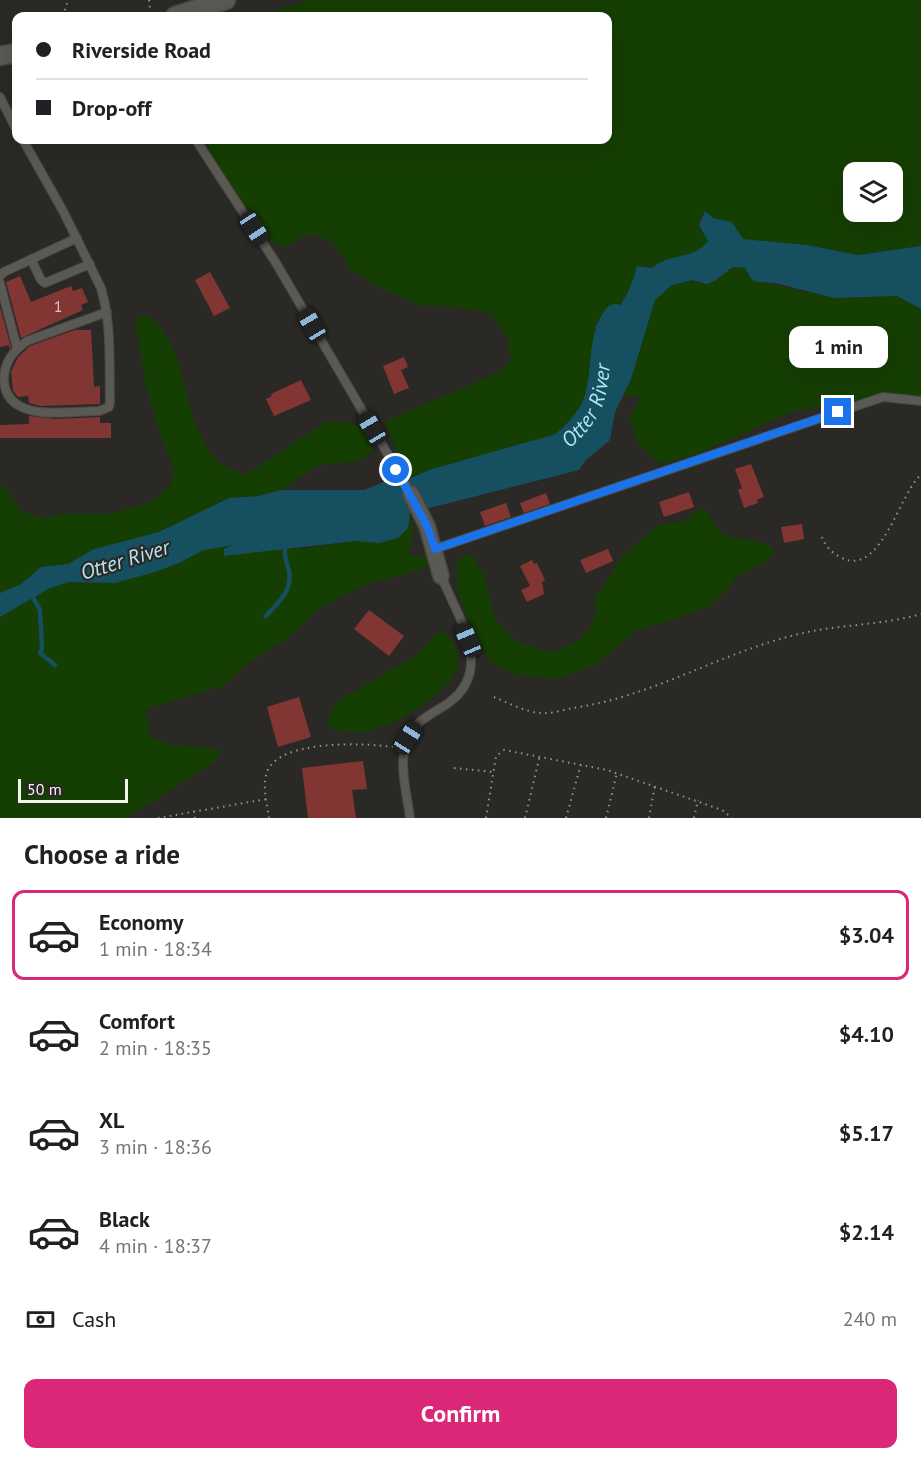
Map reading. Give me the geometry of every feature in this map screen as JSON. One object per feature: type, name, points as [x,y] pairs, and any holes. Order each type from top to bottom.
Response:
[{"type":"main road","points":[[188,12],[226,0]]},
{"type":"street","points":[[411,494],[427,526],[441,576]]},
{"type":"lane","points":[[0,97],[12,121]]},
{"type":"lane","points":[[25,144],[77,238],[101,288],[107,312],[110,402],[105,410],[32,411],[19,408],[7,396],[5,367],[17,348],[27,341],[107,312]]},
{"type":"lane","points":[[199,144],[276,263],[411,494]]},
{"type":"lane","points":[[0,276],[4,272],[77,238]]},
{"type":"lane","points":[[31,259],[45,283],[90,264]]},
{"type":"lane","points":[[0,283],[17,348]]},
{"type":"lane","points":[[435,549],[882,396],[921,401]]},
{"type":"lane","points":[[410,818],[404,766],[405,749],[417,724],[459,696],[471,672],[472,657],[468,640],[441,576]]},
{"type":"path","points":[[822,537],[825,546],[843,559],[856,561],[868,556],[879,545],[894,522],[912,482],[921,475]]},
{"type":"path","points":[[494,697],[541,713],[593,705],[625,697],[740,651],[796,634],[898,621],[921,614]]},
{"type":"path","points":[[269,818],[265,782],[267,770],[276,761],[296,752],[340,742],[405,749]]},
{"type":"path","points":[[486,818],[493,772],[499,752],[540,755],[617,773],[698,801],[730,814],[732,818]]},
{"type":"path","points":[[525,818],[540,755]]},
{"type":"path","points":[[566,818],[581,764]]},
{"type":"path","points":[[454,768],[493,772]]},
{"type":"path","points":[[606,818],[617,773]]},
{"type":"path","points":[[649,818],[655,785]]},
{"type":"path","points":[[158,818],[267,799]]},
{"type":"path","points":[[694,818],[698,801]]},
{"type":"path","points":[[194,811],[195,818]]},
{"type":"green space","points":[[311,0],[921,0],[921,246],[858,255],[807,245],[743,239],[732,222],[713,218],[705,211],[700,219],[699,229],[707,235],[708,242],[688,255],[666,260],[652,268],[644,265],[636,269],[631,285],[617,309],[595,327],[608,353],[609,364],[597,402],[582,422],[583,426],[589,428],[584,431],[567,431],[432,469],[410,478],[384,422],[495,374],[511,362],[508,339],[490,313],[455,307],[419,305],[376,286],[348,268],[343,256],[332,242],[313,234],[302,237],[287,247],[269,242],[204,144],[612,144],[612,12],[273,12]]},
{"type":"green space","points":[[739,266],[745,268],[752,280],[834,298],[898,296],[921,309],[921,397],[899,396],[858,400],[791,412],[699,453],[668,463],[656,461],[636,441],[630,416],[641,397],[624,396],[655,299],[672,285],[693,280],[700,284]]},
{"type":"green space","points":[[142,314],[160,327],[172,347],[196,425],[207,448],[224,465],[247,474],[327,421],[354,423],[368,432],[373,450],[362,460],[317,466],[281,490],[258,496],[229,498],[159,532],[94,549],[68,564],[41,567],[21,584],[0,593],[0,483],[23,512],[44,518],[62,514],[110,514],[152,502],[171,485],[174,467],[162,440],[146,385],[135,321]]},
{"type":"green space","points":[[705,509],[721,534],[770,545],[774,552],[766,562],[736,577],[726,591],[710,606],[635,631],[596,665],[556,679],[516,675],[491,662],[470,630],[457,587],[456,571],[459,559],[466,555],[474,557],[484,576],[495,619],[514,640],[550,653],[569,646],[588,632],[595,616],[595,598],[622,557],[657,526],[689,520],[696,511]]},
{"type":"green space","points":[[410,513],[413,528],[409,556],[433,558],[432,563],[414,572],[366,584],[317,610],[293,634],[248,663],[223,686],[145,709],[150,737],[169,744],[222,750],[215,762],[126,818],[0,818],[0,617],[50,588],[69,582],[115,583],[179,563],[257,522],[292,517],[296,525],[267,536],[247,538],[226,557],[278,548],[301,549],[356,541],[379,543],[398,538],[408,528]]},
{"type":"green space","points":[[439,632],[445,632],[455,647],[458,657],[457,669],[450,681],[439,692],[409,713],[380,728],[353,732],[328,727],[330,713],[340,700],[415,656]]},
{"type":"water","points":[[705,211],[713,218],[732,222],[743,239],[807,245],[858,255],[921,246],[921,309],[897,296],[834,298],[775,283],[758,282],[752,280],[745,268],[733,267],[707,284],[693,280],[672,285],[655,300],[631,379],[615,412],[610,440],[586,460],[579,470],[410,513],[408,528],[398,538],[379,543],[356,541],[224,556],[224,549],[247,538],[267,536],[295,525],[292,517],[257,522],[179,563],[155,572],[115,583],[69,582],[50,588],[0,617],[0,593],[21,584],[41,567],[68,564],[94,549],[159,532],[229,498],[258,496],[281,490],[364,490],[386,481],[399,486],[401,482],[432,469],[567,431],[584,431],[589,426],[580,425],[588,418],[599,399],[610,363],[605,343],[595,327],[614,313],[622,303],[637,266],[652,268],[666,260],[695,251],[708,241],[699,225]]},
{"type":"building","points":[[210,272],[230,308],[214,316],[195,280]]},
{"type":"building","points":[[20,276],[31,302],[71,286],[73,291],[82,288],[88,302],[81,305],[83,310],[21,338],[6,282]]},
{"type":"building","points":[[0,307],[11,347],[9,349],[9,345],[0,347]]},
{"type":"building","points":[[75,330],[91,330],[94,387],[100,386],[100,404],[41,406],[29,403],[28,396],[18,397],[13,391],[11,372],[18,357],[30,346]]},
{"type":"building","points":[[404,357],[408,367],[401,370],[409,388],[394,394],[383,366]]},
{"type":"building","points":[[301,380],[311,400],[274,416],[266,399],[272,396],[271,394]]},
{"type":"building","points":[[29,416],[56,419],[100,417],[100,423],[111,423],[111,438],[0,438],[0,425],[29,424]]},
{"type":"building","points":[[751,464],[764,497],[757,500],[758,503],[744,508],[738,490],[742,488],[735,469]]},
{"type":"building","points":[[689,492],[694,507],[664,517],[659,502]]},
{"type":"building","points":[[546,493],[550,504],[524,513],[520,503]]},
{"type":"building","points":[[506,503],[511,517],[485,526],[480,512]]},
{"type":"building","points":[[802,524],[804,539],[784,543],[781,527]]},
{"type":"building","points":[[608,549],[613,561],[586,573],[580,560]]},
{"type":"building","points":[[532,560],[534,564],[537,563],[545,580],[542,582],[544,594],[527,602],[521,590],[530,586],[520,566]]},
{"type":"building","points":[[369,610],[404,636],[389,656],[354,629]]},
{"type":"building","points":[[299,697],[311,737],[278,747],[267,707]]},
{"type":"building","points":[[363,761],[367,789],[352,790],[356,818],[308,818],[302,768]]},
{"type":"waterway","name":"Otter River","points":[[554,453],[578,431],[593,411],[599,393],[607,336],[616,317]]},
{"type":"waterway","name":"Otter River","points":[[203,537],[329,516]]},
{"type":"waterway","points":[[266,616],[281,600],[288,588],[290,575],[285,556],[286,544]]},
{"type":"waterway","points":[[30,592],[40,610],[42,649],[40,653],[55,665]]},
{"type":"route","points":[[396,470],[427,526],[435,549],[838,412]]}]
